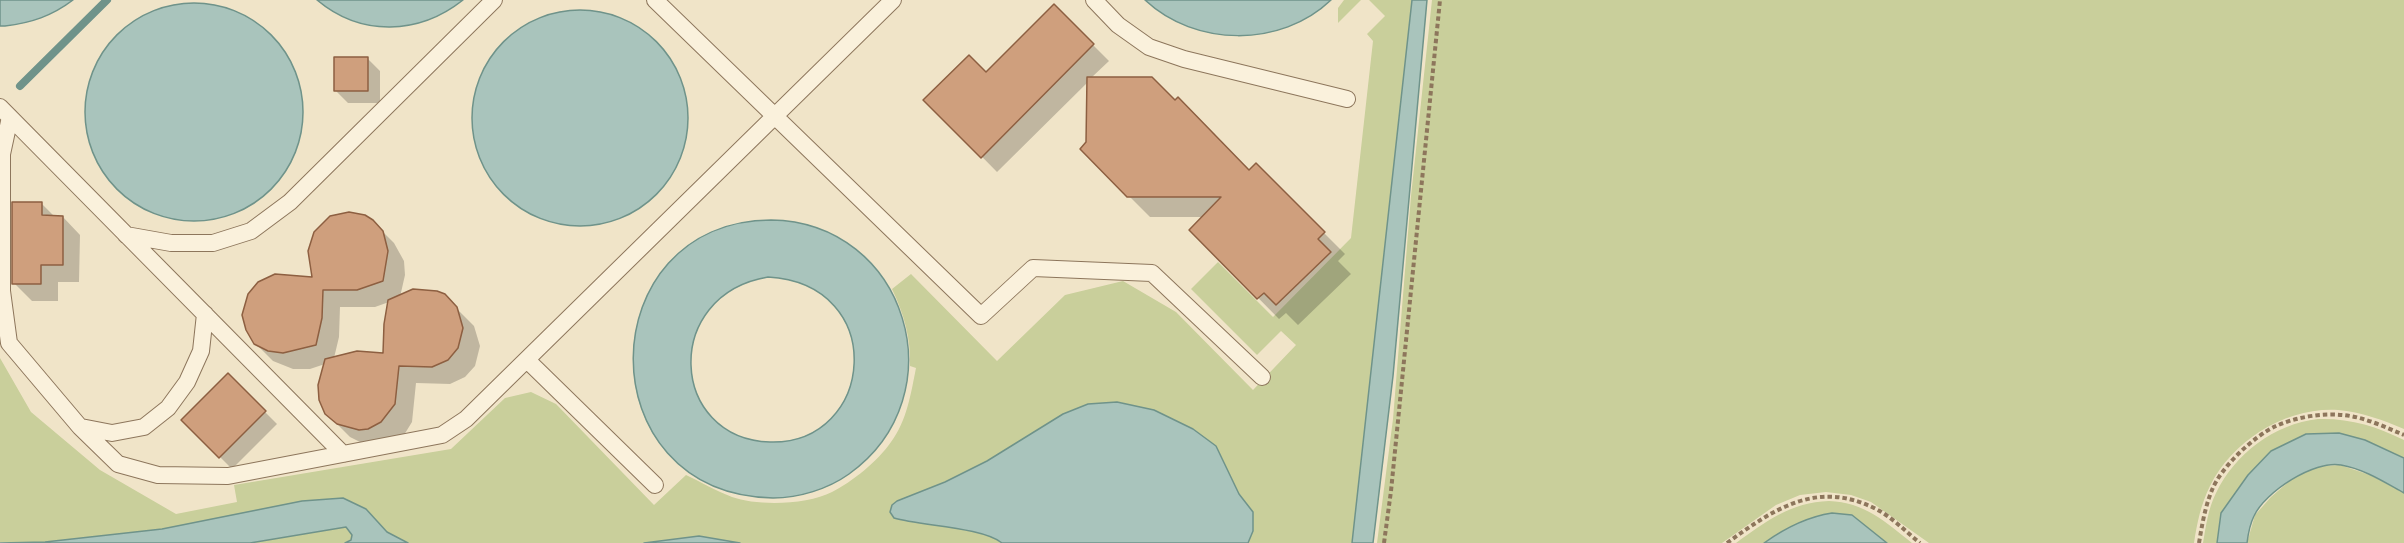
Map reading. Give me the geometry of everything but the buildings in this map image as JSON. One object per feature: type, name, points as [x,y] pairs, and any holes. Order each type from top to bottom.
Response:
[{"type":"lane","points":[[126,235],[171,243],[213,243],[251,231],[290,202],[494,0]]},
{"type":"lane","points":[[655,0],[981,316],[1033,268],[1152,273],[1262,377]]},
{"type":"lane","points":[[5,112],[2,154],[2,291],[9,343],[80,427],[118,464],[158,475],[228,476],[442,435],[466,419],[893,0]]},
{"type":"lane","points":[[1094,0],[1118,25],[1149,47],[1184,59],[1347,99]]},
{"type":"lane","points":[[5,112],[343,454]]},
{"type":"lane","points":[[80,427],[112,433],[144,427],[168,408],[187,382],[201,351],[205,314]]},
{"type":"lane","points":[[527,360],[655,485]]},
{"type":"path","points":[[1384,543],[1440,0]]},
{"type":"path","points":[[2199,543],[2202,519],[2212,488],[2229,464],[2275,426],[2309,416],[2343,415],[2378,423],[2404,435]]},
{"type":"path","points":[[1727,543],[1793,502],[1819,496],[1852,499],[1878,510],[1920,543]]},
{"type":"green space","points":[[1344,0],[1361,0],[1338,23],[1338,8]]},
{"type":"green space","points":[[1369,0],[1412,0],[1352,543],[740,543],[699,536],[644,543],[408,543],[387,532],[366,509],[302,501],[162,529],[44,542],[0,542],[0,358],[31,412],[100,470],[176,514],[237,502],[234,485],[451,449],[505,398],[531,392],[556,404],[654,505],[686,475],[742,500],[782,503],[822,496],[848,483],[872,464],[886,449],[901,425],[908,406],[916,368],[910,366],[906,326],[892,289],[911,274],[997,361],[1065,295],[1123,281],[1176,312],[1253,390],[1296,345],[1281,331],[1257,355],[1191,289],[1218,262],[1273,317],[1351,238],[1373,41],[1367,34],[1385,16]]},
{"type":"green space","points":[[1432,0],[2404,0],[2404,429],[2372,417],[2338,410],[2299,414],[2263,430],[2232,454],[2220,469],[2204,500],[2194,543],[1929,543],[1871,502],[1851,495],[1826,492],[1800,495],[1776,505],[1722,543],[1377,543],[1393,419],[1411,196]]},
{"type":"green space","points":[[2318,419],[2351,422],[2394,435],[2404,440],[2404,458],[2365,440],[2221,512],[2217,543],[2203,543],[2213,499],[2224,479],[2245,454],[2271,434],[2286,427]]},
{"type":"green space","points":[[2340,465],[2370,475],[2404,493],[2404,543],[2247,543],[2255,515],[2293,478],[2314,467]]},
{"type":"green space","points":[[1829,501],[1853,505],[1874,514],[1912,543],[1887,543],[1852,515],[1791,526],[1764,543],[1736,543],[1779,514],[1803,505]]},
{"type":"green space","points":[[346,527],[352,535],[351,539],[345,543],[250,543]]},
{"type":"water","points":[[0,0],[73,0],[41,18],[0,26]]},
{"type":"water","points":[[317,0],[463,0],[446,12],[428,20],[390,27],[352,21]]},
{"type":"water","points":[[1145,0],[1331,0],[1311,16],[1288,27],[1238,36],[1188,27],[1165,15]]},
{"type":"water","points":[[1412,0],[1427,0],[1393,376],[1373,543],[1352,543]]},
{"type":"water","points":[[194,3],[215,5],[236,11],[254,21],[271,35],[285,52],[295,70],[301,91],[303,112],[301,133],[295,154],[285,172],[271,189],[254,203],[236,213],[215,219],[194,221],[173,219],[152,213],[134,203],[117,189],[103,172],[93,154],[87,133],[85,112],[87,91],[93,70],[103,52],[117,35],[134,21],[152,11],[173,5]]},
{"type":"water","points":[[569,10],[591,10],[611,14],[631,22],[657,41],[680,76],[688,107],[688,129],[680,160],[657,195],[631,214],[611,222],[591,226],[569,226],[549,222],[529,214],[511,202],[496,187],[484,169],[476,149],[472,129],[472,107],[476,87],[484,67],[496,49],[511,34],[529,22],[549,14]]},
{"type":"water","points":[[771,220],[818,228],[856,249],[884,280],[902,318],[909,359],[902,401],[883,440],[849,474],[832,484],[783,498],[711,485],[668,453],[642,409],[633,358],[642,307],[668,263],[711,232]],"holes":[[[768,277],[807,286],[835,306],[850,333],[854,363],[848,393],[831,418],[805,436],[770,442],[737,435],[712,417],[697,393],[691,365],[695,336],[709,310],[733,289]]]},
{"type":"water","points":[[1117,402],[1154,410],[1193,429],[1216,446],[1239,494],[1253,512],[1253,531],[1248,543],[1002,543],[980,533],[894,518],[890,512],[892,505],[897,501],[945,482],[987,461],[1063,414],[1088,404]]},
{"type":"water","points":[[2339,433],[2365,440],[2404,458],[2404,493],[2374,476],[2349,467],[2330,465],[2318,467],[2292,480],[2268,497],[2254,516],[2247,543],[2217,543],[2221,513],[2248,475],[2271,451],[2306,434]]},
{"type":"water","points":[[343,498],[366,509],[387,532],[408,543],[345,543],[351,540],[352,535],[346,527],[250,543],[0,543],[45,542],[162,529],[302,501]]},
{"type":"water","points":[[1832,513],[1852,515],[1887,543],[1764,543],[1796,524]]},
{"type":"water","points":[[699,536],[740,543],[644,543]]},
{"type":"waterway","points":[[20,86],[107,0]]}]
